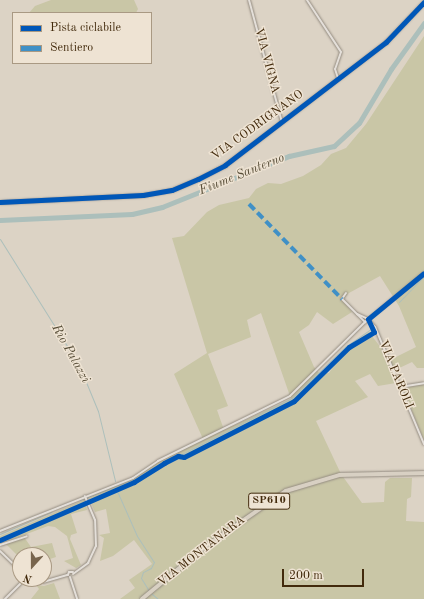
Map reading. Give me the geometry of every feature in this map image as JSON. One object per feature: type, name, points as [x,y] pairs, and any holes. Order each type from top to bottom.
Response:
[{"type":"main road","name":"VIA MONTANARA","points":[[142,599],[205,547],[286,491],[340,476],[424,473]]},
{"type":"street","name":"VIA VIGNA","points":[[249,0],[282,122]]},
{"type":"street","points":[[307,0],[340,49],[341,57],[335,69],[338,79]]},
{"type":"street","name":"VIA CODRIGNANO","points":[[0,202],[144,195],[172,190],[225,165],[386,42],[424,2]]},
{"type":"street","points":[[0,531],[133,478],[158,461],[290,396],[365,322],[424,273]]},
{"type":"street","name":"VIA PAROLI","points":[[346,293],[342,299],[365,322]]},
{"type":"street","name":"VIA PAROLI","points":[[357,314],[368,320],[378,333],[424,444]]},
{"type":"street","points":[[400,387],[424,383]]},
{"type":"street","points":[[52,580],[69,576],[88,563],[96,546],[95,525],[86,498]]},
{"type":"street","points":[[0,545],[27,536]]},
{"type":"street","points":[[0,551],[12,562]]},
{"type":"street","points":[[73,574],[70,571],[69,576],[77,599]]},
{"type":"street","points":[[5,599],[17,587]]},
{"type":"shaded area","points":[[51,0],[134,0],[138,9],[136,12],[30,12],[35,6]]},
{"type":"shaded area","points":[[424,36],[424,368],[417,368],[412,362],[393,371],[396,383],[378,386],[370,374],[355,381],[368,397],[316,421],[341,474],[362,503],[384,502],[385,482],[390,478],[412,478],[411,497],[407,499],[406,521],[424,522],[424,599],[120,599],[135,588],[129,580],[152,564],[134,540],[113,556],[100,561],[104,538],[99,535],[110,533],[106,509],[95,512],[89,498],[129,480],[158,461],[203,439],[174,374],[207,353],[172,238],[184,236],[207,212],[219,205],[249,198],[256,189],[268,183],[281,184],[303,176],[321,165],[331,154],[346,148],[366,124]],"holes":[[[380,276],[399,306],[416,347],[390,360],[369,332],[347,346],[329,373],[320,374],[314,367],[299,332],[309,325],[317,312],[333,324],[352,312],[342,300],[349,293]],[[261,313],[291,399],[224,430],[217,410],[228,406],[208,354],[251,337],[247,320]]]},
{"type":"shaded area","points":[[424,384],[424,440],[404,392],[409,387]]},
{"type":"shaded area","points":[[84,500],[87,510],[71,514],[77,533],[71,535],[70,539],[81,565],[76,568],[64,561],[73,558],[67,536],[55,527],[48,526],[0,544],[0,536]]},
{"type":"shaded area","points":[[24,537],[31,547],[12,547],[12,550],[5,543]]},
{"type":"shaded area","points":[[52,543],[56,557],[52,558],[52,547],[31,547]]},
{"type":"shaded area","points":[[54,583],[60,599],[31,599],[39,589],[38,587],[52,587],[52,584]]},
{"type":"waterway","name":"Fiume Santerno","points":[[0,220],[132,214],[162,207],[289,156],[334,146],[359,123],[391,69],[424,23]]},
{"type":"waterway","name":"Rio Palazzi","points":[[0,239],[79,365],[98,411],[115,481]]},
{"type":"waterway","points":[[399,302],[424,276]]},
{"type":"waterway","points":[[180,455],[292,398],[345,347],[372,328]]},
{"type":"waterway","points":[[80,500],[138,477],[173,457]]},
{"type":"waterway","name":"Rio Palazzi","points":[[117,491],[137,536],[154,562],[151,568],[143,572],[141,578],[149,591]]},
{"type":"waterway","points":[[0,534],[51,512]]},
{"type":"waterway","name":"Rio Palazzi","points":[[152,594],[158,599]]},
{"type":"marked path","points":[[249,204],[342,299]]},
{"type":"cycle path","points":[[0,202],[143,195],[172,190],[198,179],[225,165],[386,42],[424,2]]},
{"type":"cycle path","points":[[0,540],[134,482],[164,463],[178,456],[184,457],[294,401],[349,347],[374,332],[368,319],[424,273]]}]
